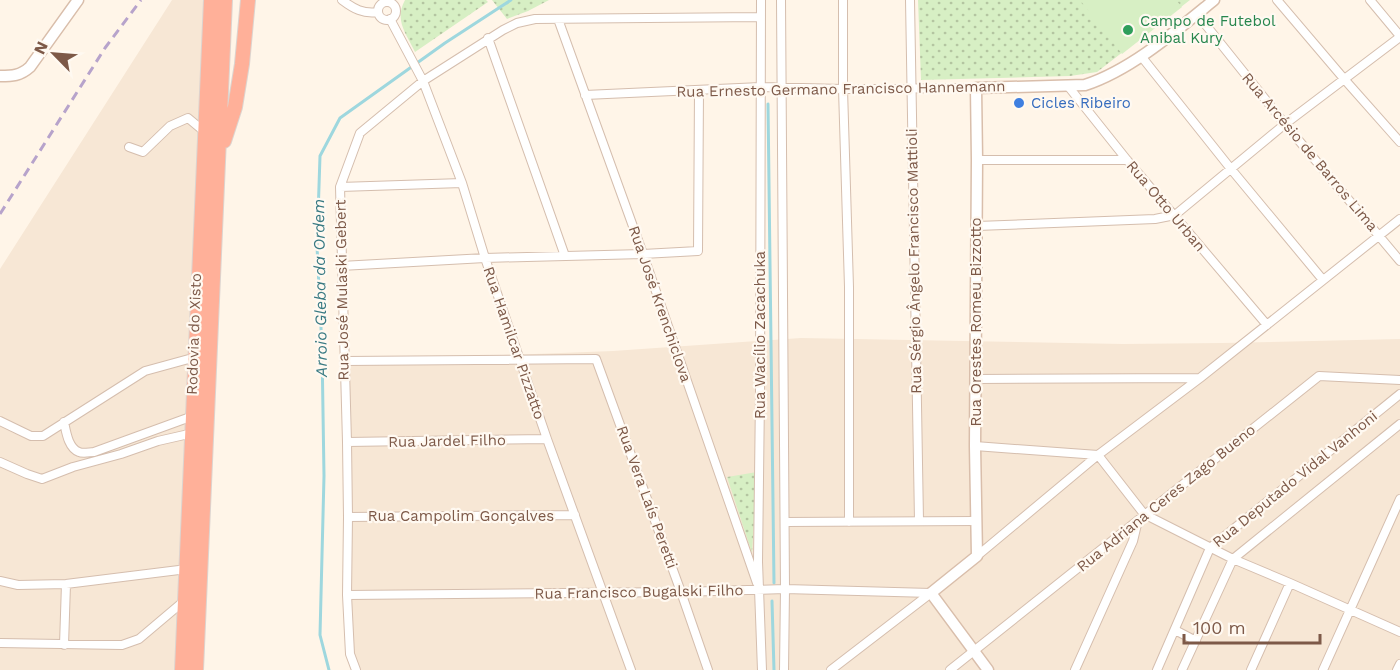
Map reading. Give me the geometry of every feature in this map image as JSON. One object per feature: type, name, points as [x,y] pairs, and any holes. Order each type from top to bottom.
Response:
[{"type":"highway","name":"Rodovia do Xisto","points":[[182,670],[211,0]]},
{"type":"highway","name":"Rodovia do Xisto","points":[[196,670],[225,0]]},
{"type":"highway","points":[[219,160],[235,107],[248,0]]},
{"type":"street","points":[[0,76],[19,75],[30,67],[78,0]]},
{"type":"street","points":[[342,0],[363,12],[378,12]]},
{"type":"street","name":"Rua Wacílio Zacachuka","points":[[761,0],[758,562],[762,670]]},
{"type":"street","name":"Rua Wacílio Zacachuka","points":[[781,0],[784,670]]},
{"type":"street","points":[[843,0],[843,89],[849,287],[849,522]]},
{"type":"street","name":"Rua Sérgio Ângelo Francisco Mattioli","points":[[910,0],[919,521]]},
{"type":"street","name":"Rua Ernesto Germano Francisco Hannemann","points":[[585,95],[761,87],[911,89],[1085,85],[1100,80],[1135,61],[1214,0]]},
{"type":"street","points":[[1277,0],[1400,142]]},
{"type":"street","points":[[977,226],[1155,219],[1174,215],[1285,124],[1400,37],[1370,0]]},
{"type":"street","points":[[395,10],[386,1],[379,6],[378,12],[382,18],[390,19],[394,15],[400,1]]},
{"type":"street","name":"Rua Arcésio de Barros Lima","points":[[1197,14],[1285,124],[1400,261]]},
{"type":"street","name":"Rua José Mulaski Gebert","points":[[356,670],[350,654],[347,595],[348,517],[340,188],[360,133],[422,78],[517,23],[535,19],[761,17]]},
{"type":"street","name":"Rua Hamilcar Pizzatto","points":[[390,19],[422,78],[462,183],[485,258],[547,439],[631,670]]},
{"type":"street","name":"Rua José Krenchiclova","points":[[558,19],[643,254],[759,590]]},
{"type":"street","points":[[488,38],[565,256]]},
{"type":"street","points":[[1142,56],[1323,280]]},
{"type":"street","name":"Rua Otto Urban","points":[[1068,86],[1127,160],[1267,325]]},
{"type":"street","name":"Rua Orestes Romeu Bizzotto","points":[[976,88],[975,446],[978,556]]},
{"type":"street","points":[[341,266],[485,258],[698,251],[699,90]]},
{"type":"street","points":[[129,147],[143,152],[170,126],[188,118],[206,133]]},
{"type":"street","points":[[977,160],[1127,160]]},
{"type":"street","points":[[340,188],[462,183]]},
{"type":"street","points":[[831,670],[978,556],[1098,455],[1200,378],[1400,219]]},
{"type":"street","points":[[0,421],[31,436],[43,436],[145,370],[196,357]]},
{"type":"street","name":"Rua Vera Laís Peretti","points":[[520,360],[596,359],[708,670]]},
{"type":"street","points":[[344,361],[520,360]]},
{"type":"street","name":"Rua Adriana Ceres Zago Bueno","points":[[950,670],[1319,376],[1400,380]]},
{"type":"street","points":[[976,380],[1200,378]]},
{"type":"street","name":"Rua Deputado Vidal Vanhoni","points":[[1157,670],[1210,548],[1400,394]]},
{"type":"street","points":[[64,422],[68,439],[74,448],[79,452],[94,453],[193,416]]},
{"type":"street","name":"Rua Deputado Vidal Vanhoni","points":[[1182,670],[1233,559],[1400,424]]},
{"type":"street","points":[[0,462],[42,479],[158,441],[193,433]]},
{"type":"street","name":"Rua Jardel Filho","points":[[346,442],[547,439]]},
{"type":"street","points":[[975,446],[1098,455]]},
{"type":"street","points":[[1098,455],[1141,517],[1400,632]]},
{"type":"street","points":[[1323,670],[1400,499]]},
{"type":"street","name":"Rua Campolim Gonçalves","points":[[348,517],[575,515]]},
{"type":"street","points":[[1076,670],[1133,541],[1141,517]]},
{"type":"street","points":[[785,522],[976,521]]},
{"type":"street","points":[[0,581],[18,585],[66,584],[187,569]]},
{"type":"street","points":[[1251,670],[1290,583]]},
{"type":"street","points":[[64,645],[66,584]]},
{"type":"street","name":"Rua Francisco Bugalski Filho","points":[[347,595],[785,589],[931,593]]},
{"type":"street","points":[[931,593],[988,670]]},
{"type":"street","points":[[0,643],[122,645],[139,639],[185,600]]},
{"type":"street","points":[[1175,630],[1196,641]]},
{"type":"street","points":[[1398,670],[1400,664]]},
{"type":"shaded area","points":[[172,0],[211,0],[182,670],[0,670],[0,269]]},
{"type":"shaded area","points":[[801,338],[1123,344],[1400,339],[1400,670],[357,670],[353,658],[344,361],[613,351]]},
{"type":"green space","points":[[405,0],[486,0],[488,2],[415,52],[401,20]]},
{"type":"green space","points":[[492,0],[549,0],[507,19]]},
{"type":"green space","points":[[918,0],[1190,0],[1097,72],[1070,76],[921,80]]},
{"type":"green space","name":"Campo de Futebol Anibal Kury","points":[[1080,0],[1176,0],[1182,7],[1122,54]]},
{"type":"green space","points":[[757,472],[752,553],[727,477]]},
{"type":"waterway","name":"Arroio Gleba da Ordem","points":[[329,670],[320,635],[324,476],[322,348],[317,246],[320,156],[340,118],[445,43],[511,0]]},
{"type":"waterway","points":[[768,104],[774,583]]},
{"type":"waterway","points":[[772,601],[774,670]]},
{"type":"railway","points":[[0,214],[105,48],[141,0]]},
{"type":"place","name":"Campo de Futebol Anibal Kury","points":[[1128,30]]},
{"type":"place","name":"Cicles Ribeiro","points":[[1019,103]]}]
